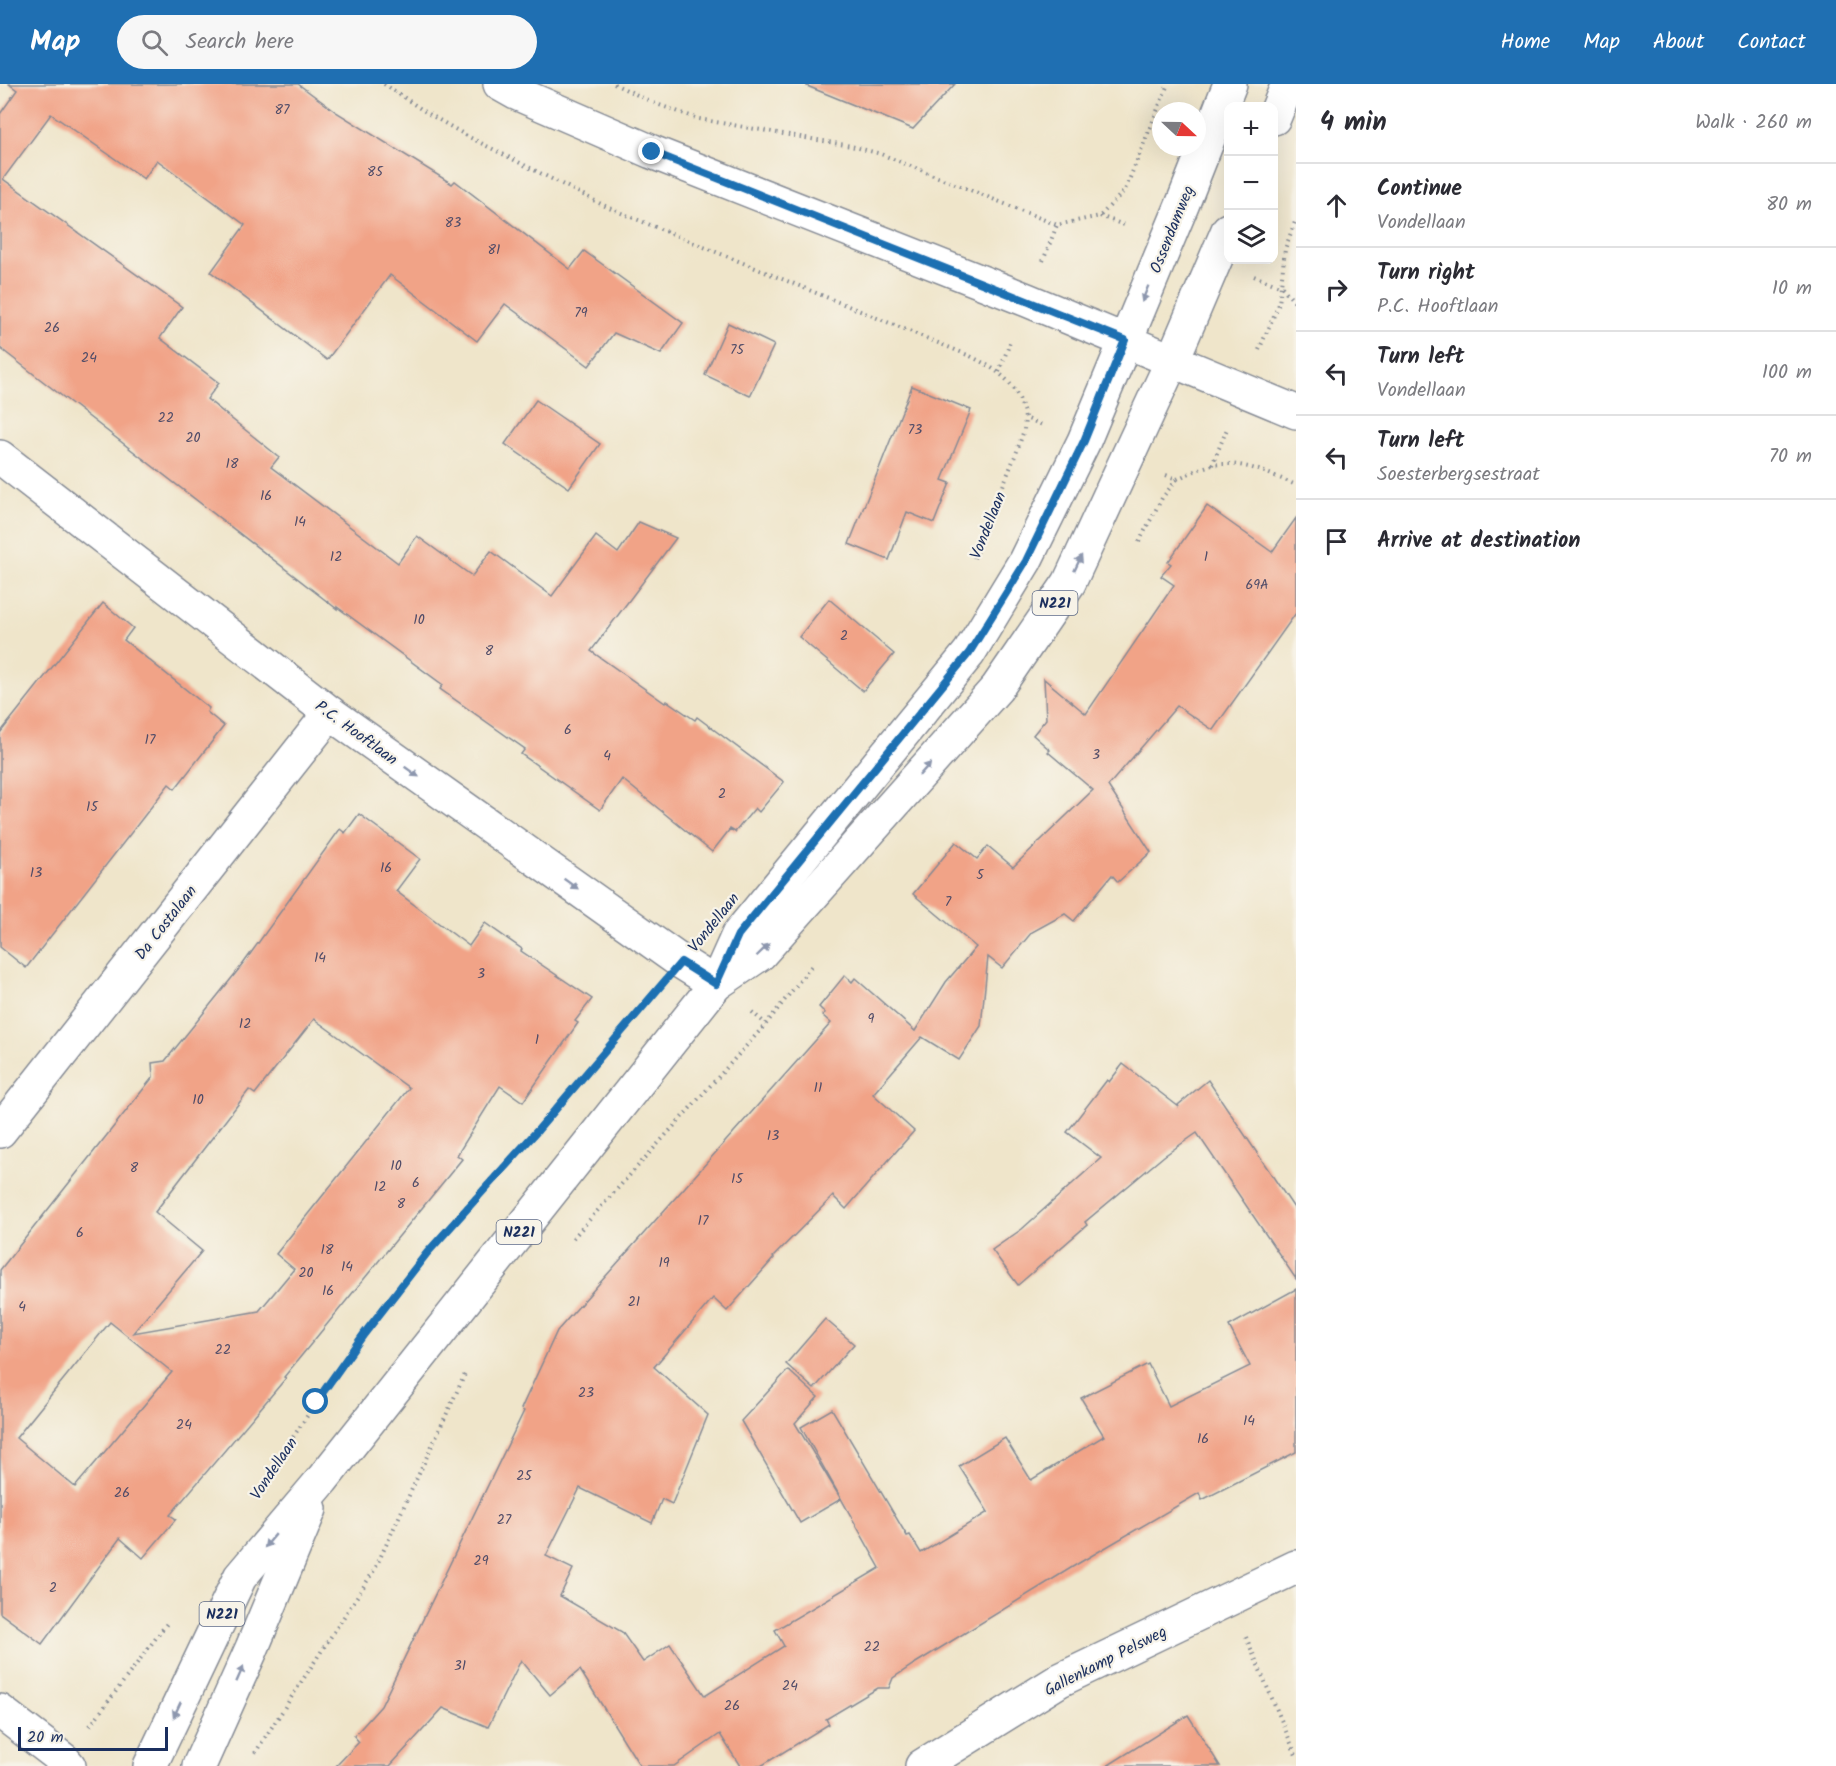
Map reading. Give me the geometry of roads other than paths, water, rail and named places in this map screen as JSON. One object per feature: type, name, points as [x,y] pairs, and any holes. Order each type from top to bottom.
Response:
[{"type":"main road","points":[[500,84],[652,152],[1125,340],[1296,412]]},
{"type":"main road","name":"Ossendamweg","points":[[1125,340],[1230,84]]},
{"type":"main road","points":[[1278,108],[1288,84]]},
{"type":"main road","name":"N221","points":[[1173,360],[1224,239]]},
{"type":"main road","name":"Vondellaan","points":[[150,1766],[240,1577],[322,1480],[716,984],[738,935],[969,653],[1026,561],[1084,441],[1125,340]]},
{"type":"main road","name":"Vondellaan","points":[[716,984],[760,954],[997,688],[1069,583],[1173,360]]},
{"type":"main road","name":"P.C. Hooftlaan","points":[[3,467],[330,713],[681,962],[716,984]]},
{"type":"main road","name":"Da Costalaan","points":[[0,1131],[330,713]]},
{"type":"main road","name":"Vondellaan","points":[[199,1766],[252,1648],[322,1480]]},
{"type":"main road","name":"Gallenkamp Pelsweg","points":[[922,1766],[1060,1680],[1296,1568]]},
{"type":"main road","points":[[0,1711],[67,1763]]}]
